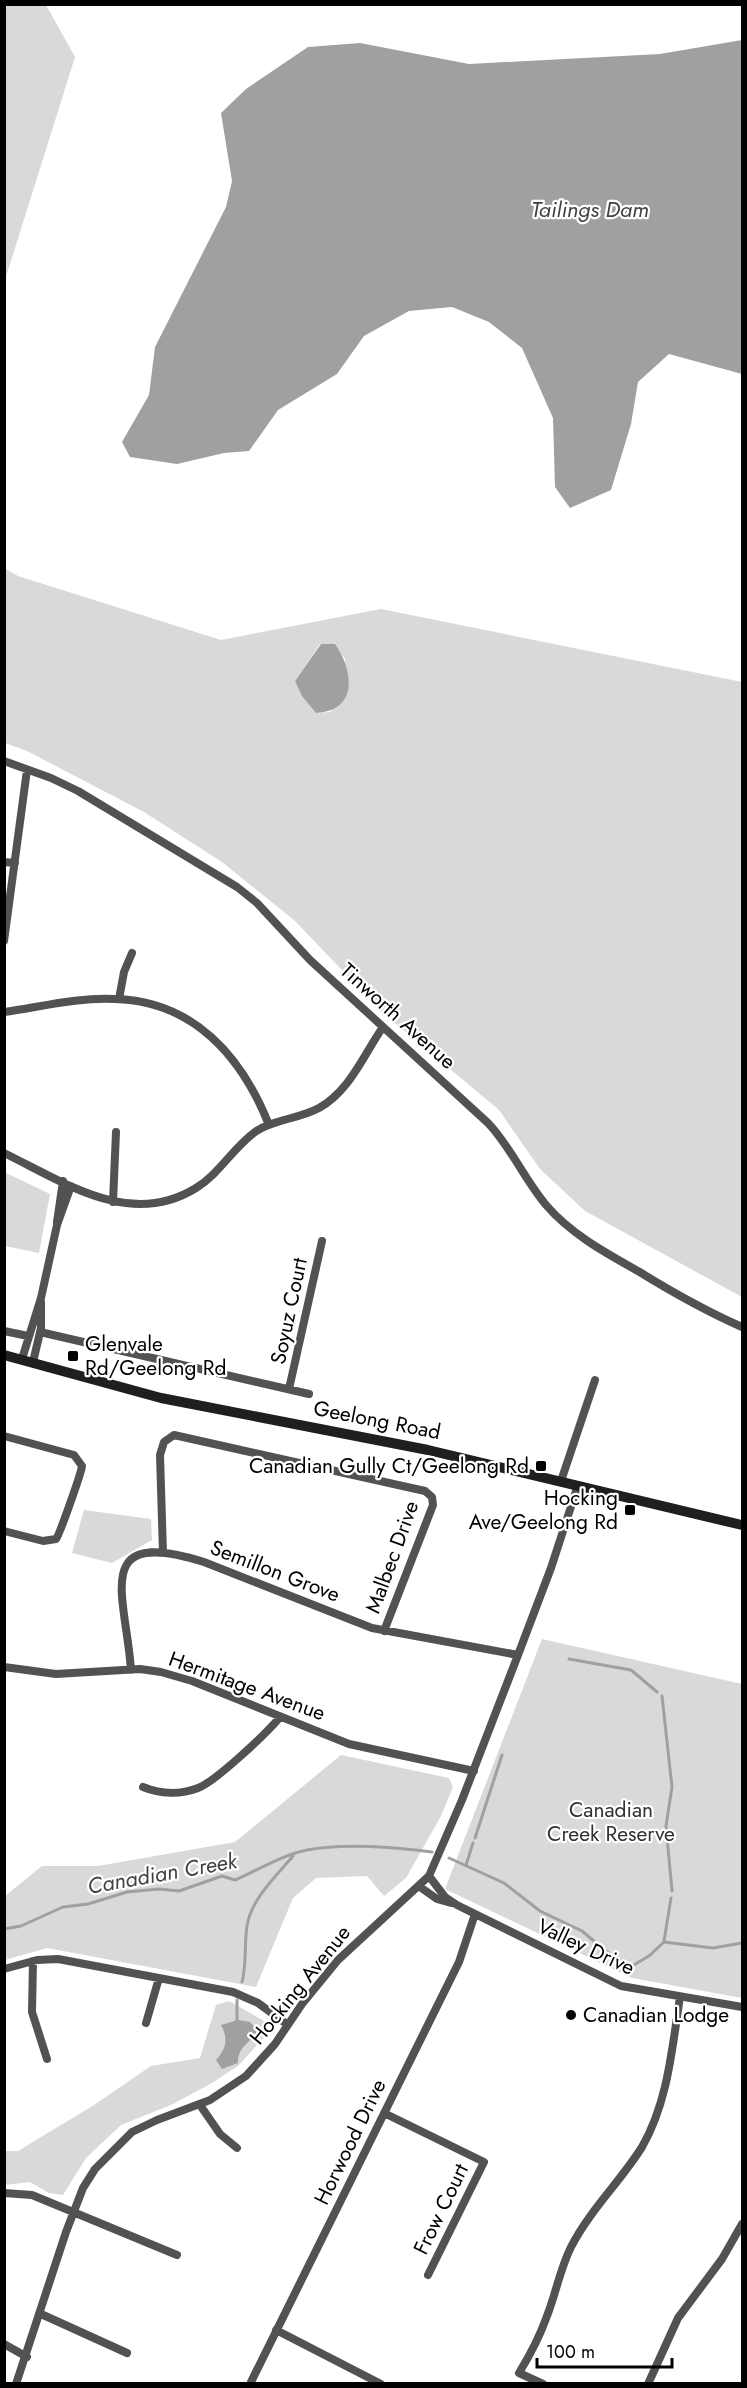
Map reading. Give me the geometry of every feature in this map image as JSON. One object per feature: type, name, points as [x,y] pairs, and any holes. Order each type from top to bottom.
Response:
[{"type":"main road","name":"Geelong Road","points":[[4,1355],[171,1400],[368,1437],[742,1525]]},
{"type":"street","name":"Tinworth Avenue","points":[[4,761],[78,791],[237,887],[264,909],[310,960],[494,1129],[538,1196],[567,1227],[586,1241],[678,1295],[742,1327]]},
{"type":"street","points":[[4,941],[27,770]]},
{"type":"street","points":[[4,862],[15,863]]},
{"type":"street","points":[[119,999],[122,977],[132,953]]},
{"type":"street","points":[[4,1012],[92,1000],[119,999],[165,1010],[209,1035],[243,1072],[269,1125]]},
{"type":"street","points":[[4,1153],[113,1202],[141,1205],[178,1197],[202,1183],[241,1144],[269,1125],[315,1110],[332,1099],[349,1081],[383,1027]]},
{"type":"street","points":[[113,1202],[117,1132]]},
{"type":"street","points":[[22,1359],[41,1298],[57,1225],[57,1205],[67,1183]]},
{"type":"street","name":"Soyuz Court","points":[[290,1389],[322,1240]]},
{"type":"street","points":[[33,1362],[40,1334],[41,1298]]},
{"type":"street","name":"Geelong Road","points":[[4,1331],[40,1334],[309,1394]]},
{"type":"street","points":[[561,1481],[595,1380]]},
{"type":"street","name":"Malbec Drive","points":[[163,1553],[160,1451],[165,1440],[174,1435],[422,1490],[432,1496],[432,1504],[384,1631]]},
{"type":"street","points":[[4,1436],[74,1455],[82,1466],[58,1538],[43,1541],[4,1531]]},
{"type":"street","name":"Hocking Avenue","points":[[16,2384],[27,2357],[74,2211],[95,2169],[123,2139],[148,2124],[200,2105],[231,2087],[250,2072],[321,1980],[351,1946],[420,1887],[429,1876],[474,1772],[551,1568],[578,1485]]},
{"type":"street","name":"Semillon Grove","points":[[131,1670],[122,1571],[128,1561],[146,1552],[163,1553],[204,1562],[384,1631],[518,1655]]},
{"type":"street","name":"Hermitage Avenue","points":[[4,1667],[56,1674],[155,1671],[181,1677],[362,1747],[474,1772]]},
{"type":"street","points":[[143,1787],[168,1793],[202,1786],[264,1735],[280,1717]]},
{"type":"street","name":"Valley Drive","points":[[429,1876],[445,1897],[457,1905],[621,1986],[742,2007]]},
{"type":"street","name":"Valley Drive","points":[[420,1887],[439,1899],[457,1905]]},
{"type":"street","name":"Horwood Drive","points":[[250,2384],[461,1959],[475,1914]]},
{"type":"street","points":[[4,1969],[33,1961],[58,1959],[238,1993],[288,2025]]},
{"type":"street","points":[[33,1961],[32,2012],[47,2059]]},
{"type":"street","points":[[146,2023],[154,2003],[159,1978]]},
{"type":"street","points":[[543,2384],[519,2373],[544,2324],[563,2267],[576,2238],[593,2210],[636,2156],[656,2117],[666,2085],[680,1997]]},
{"type":"street","points":[[200,2105],[220,2134],[237,2148]]},
{"type":"street","name":"Frow Court","points":[[384,2113],[484,2162],[428,2275]]},
{"type":"street","points":[[4,2193],[28,2194],[177,2255]]},
{"type":"street","points":[[648,2384],[678,2318],[722,2259],[742,2224]]},
{"type":"street","points":[[41,2314],[127,2353]]},
{"type":"street","points":[[276,2330],[381,2384]]},
{"type":"street","points":[[4,2344],[27,2357]]},
{"type":"green space","points":[[5,4],[46,5],[75,57],[5,280]]},
{"type":"green space","points":[[4,568],[18,576],[221,640],[381,609],[742,682],[742,1297],[585,1211],[540,1169],[499,1110],[383,1013],[295,921],[222,862],[144,812],[27,751],[5,743]],"holes":[[[320,644],[335,645],[345,659],[345,698],[330,712],[316,713],[295,681]]]},
{"type":"green space","points":[[4,1172],[50,1194],[39,1253],[5,1246]]},
{"type":"green space","points":[[84,1510],[151,1519],[152,1540],[112,1563],[72,1553]]},
{"type":"green space","name":"Canadian Creek Reserve","points":[[542,1639],[742,1684],[742,1998],[632,1978],[445,1889]]},
{"type":"green space","points":[[341,1755],[449,1778],[453,1787],[441,1816],[406,1878],[384,1896],[367,1876],[316,1878],[293,1898],[256,1987],[47,1948],[5,1960],[5,1896],[42,1866],[98,1866],[235,1842]]},
{"type":"green space","points":[[229,2001],[266,2022],[268,2033],[238,2066],[173,2104],[121,2125],[86,2158],[63,2195],[49,2193],[30,2182],[5,2185],[5,2151],[18,2151],[94,2105],[151,2066],[200,2058],[216,2005]]},
{"type":"water","name":"Tailings Dam","points":[[742,40],[742,374],[669,354],[638,382],[631,424],[611,490],[570,508],[555,487],[553,418],[522,348],[489,322],[452,307],[409,311],[364,336],[337,374],[278,410],[249,451],[224,453],[177,464],[130,457],[122,442],[149,395],[155,347],[226,207],[232,181],[221,113],[246,89],[308,47],[360,43],[469,64],[660,54]]},
{"type":"water","points":[[321,644],[335,644],[346,666],[348,688],[339,705],[330,711],[316,713],[302,696],[295,681]]},
{"type":"water","points":[[238,2020],[250,2022],[256,2028],[257,2034],[241,2050],[238,2063],[222,2069],[216,2060],[225,2043],[225,2034],[221,2025]]},
{"type":"waterway","points":[[569,1659],[631,1670],[657,1692]]},
{"type":"waterway","points":[[662,1696],[672,1787],[666,1826],[672,1891]]},
{"type":"waterway","points":[[475,1838],[502,1755]]},
{"type":"waterway","points":[[466,1865],[473,1843]]},
{"type":"waterway","name":"Canadian Creek","points":[[4,1929],[21,1926],[63,1907],[88,1904],[127,1892],[159,1889],[179,1891],[222,1876],[235,1880],[279,1859],[307,1850],[370,1846],[432,1852]]},
{"type":"waterway","points":[[242,1982],[249,1916],[265,1888],[293,1856]]},
{"type":"waterway","name":"Canadian Creek","points":[[449,1858],[504,1883],[540,1911],[582,1931],[613,1957],[632,1966],[649,1956],[664,1942],[713,1948],[742,1943]]},
{"type":"waterway","points":[[664,1941],[671,1898]]},
{"type":"waterway","points":[[237,2000],[237,2023]]},
{"type":"place","name":"Glenvale Rd/Geelong Rd","points":[[73,1356]]},
{"type":"place","name":"Canadian Gully Ct/Geelong Rd","points":[[541,1466]]},
{"type":"place","name":"Hocking Ave/Geelong Rd","points":[[630,1510]]},
{"type":"place","name":"Canadian Lodge","points":[[571,2015]]}]
